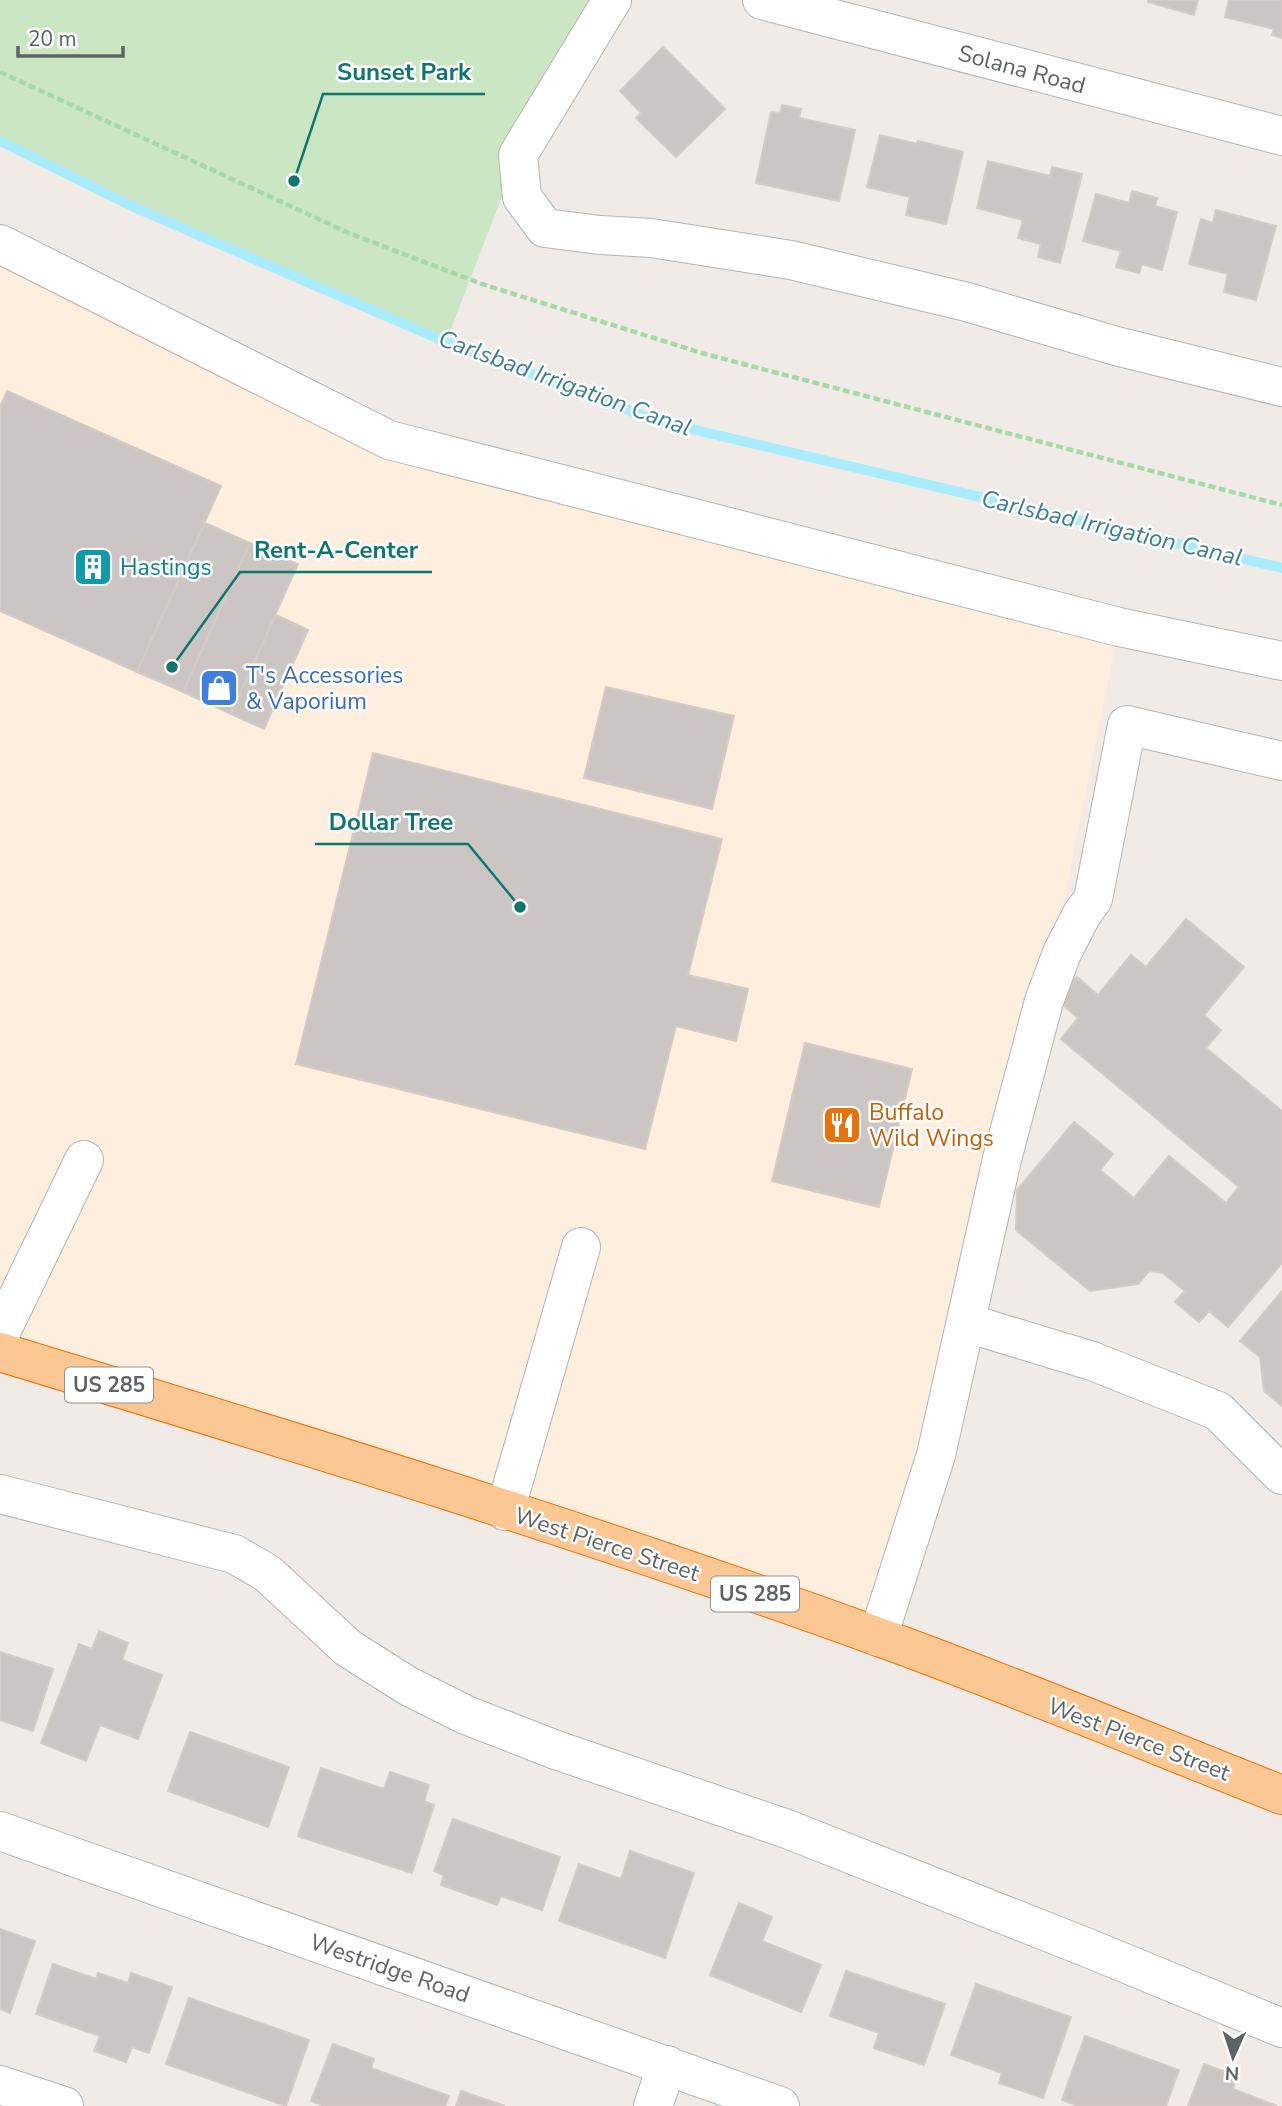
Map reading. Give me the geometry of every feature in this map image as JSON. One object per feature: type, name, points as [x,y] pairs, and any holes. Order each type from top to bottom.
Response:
[{"type":"highway","name":"West Pierce Street","points":[[0,1352],[219,1418],[642,1555],[878,1637],[1282,1796]]},
{"type":"street","points":[[612,0],[518,155],[522,197],[545,228],[651,238],[792,260],[967,302],[1116,346],[1282,387]]},
{"type":"street","name":"Solana Road","points":[[762,0],[1282,136]]},
{"type":"street","points":[[0,244],[389,440],[1119,627],[1282,661]]},
{"type":"street","points":[[878,1637],[936,1455],[1002,1159],[1045,1001],[1062,953],[1093,898],[1127,725],[1282,761]]},
{"type":"street","points":[[0,1335],[84,1160]]},
{"type":"street","points":[[505,1511],[581,1247]]},
{"type":"street","points":[[967,1323],[1092,1361],[1218,1411],[1282,1475]]},
{"type":"street","points":[[0,1494],[234,1554],[267,1573],[348,1648],[408,1686],[466,1715],[568,1754],[788,1829],[1282,2028]]},
{"type":"street","name":"Westridge Road","points":[[0,1831],[780,2106]]},
{"type":"street","points":[[653,2106],[667,2066]]},
{"type":"street","points":[[0,2085],[64,2106]]},
{"type":"path","points":[[0,72],[351,234],[482,284],[705,354],[1282,505]]},
{"type":"shaded area","points":[[0,254],[389,440],[1119,627],[1044,1001],[878,1637],[0,1352]]},
{"type":"green space","points":[[0,0],[612,0],[518,155],[446,342],[136,208],[0,141]]},
{"type":"building","points":[[1148,0],[1198,0],[1194,15]]},
{"type":"building","points":[[1229,0],[1282,0],[1282,38],[1272,35],[1274,29],[1225,17]]},
{"type":"building","points":[[663,47],[725,109],[676,157],[636,118],[641,113],[620,91]]},
{"type":"building","points":[[782,105],[801,109],[799,118],[855,130],[839,201],[756,183],[771,112],[780,113]]},
{"type":"building","points":[[880,135],[963,152],[946,224],[906,215],[910,197],[867,187]]},
{"type":"building","points":[[988,161],[1050,176],[1052,167],[1082,174],[1060,263],[1038,257],[1041,244],[1018,238],[1023,220],[977,208]]},
{"type":"building","points":[[1132,191],[1157,198],[1155,206],[1177,212],[1162,270],[1142,264],[1139,273],[1116,267],[1121,251],[1083,241],[1096,194],[1129,203]]},
{"type":"building","points":[[1216,210],[1276,226],[1256,300],[1224,292],[1228,274],[1189,264],[1201,219],[1213,223]]},
{"type":"building","name":"Hastings","points":[[7,391],[221,486],[137,672],[0,611],[0,407]]},
{"type":"building","points":[[205,523],[250,543],[183,692],[137,672]]},
{"type":"building","points":[[250,543],[298,564],[231,714],[183,692]]},
{"type":"building","points":[[276,615],[308,630],[264,729],[231,714]]},
{"type":"building","points":[[606,687],[734,716],[712,809],[584,778]]},
{"type":"building","points":[[373,753],[722,839],[688,975],[748,989],[736,1041],[676,1026],[645,1149],[296,1064]]},
{"type":"building","points":[[1186,919],[1244,967],[1204,1015],[1221,1030],[1206,1048],[1282,1111],[1282,1263],[1228,1327],[1209,1311],[1199,1322],[1175,1302],[1185,1291],[1163,1273],[1149,1271],[1138,1284],[1090,1291],[1016,1230],[1017,1190],[1074,1122],[1113,1154],[1100,1170],[1134,1198],[1169,1156],[1226,1203],[1239,1187],[1061,1039],[1078,1018],[1057,1000],[1077,977],[1098,995],[1131,955],[1146,967]]},
{"type":"building","name":"Buffalo Wild Wings","points":[[805,1043],[912,1069],[879,1207],[772,1181]]},
{"type":"building","points":[[1282,1291],[1282,1406],[1264,1391],[1260,1357],[1240,1341]]},
{"type":"building","points":[[99,1631],[128,1643],[122,1660],[162,1675],[138,1739],[100,1725],[86,1761],[41,1743],[79,1644],[92,1649]]},
{"type":"building","points":[[0,1652],[53,1669],[33,1731],[0,1720]]},
{"type":"building","points":[[190,1732],[289,1767],[268,1827],[168,1791]]},
{"type":"building","points":[[321,1768],[384,1789],[390,1772],[429,1785],[424,1801],[434,1805],[412,1873],[298,1836]]},
{"type":"building","points":[[453,1819],[560,1857],[542,1910],[501,1896],[497,1905],[441,1885],[444,1875],[434,1871]]},
{"type":"building","points":[[630,1851],[694,1873],[665,1958],[559,1921],[579,1864],[621,1879]]},
{"type":"building","points":[[739,1903],[772,1917],[762,1941],[821,1965],[801,2012],[710,1975]]},
{"type":"building","points":[[0,1929],[35,1941],[10,2013],[0,2009]]},
{"type":"building","points":[[53,1964],[96,1979],[98,1973],[128,1983],[131,1973],[172,1987],[149,2053],[132,2047],[126,2062],[94,2051],[100,2036],[36,2014]]},
{"type":"building","points":[[846,1971],[945,2004],[924,2065],[874,2048],[879,2033],[830,2016]]},
{"type":"building","points":[[976,1984],[1071,2017],[1043,2098],[999,2083],[1002,2073],[951,2055]]},
{"type":"building","points":[[189,1998],[309,2040],[286,2106],[166,2064]]},
{"type":"building","points":[[1085,2036],[1179,2070],[1166,2106],[1078,2106],[1062,2100]]},
{"type":"building","points":[[333,2044],[374,2059],[371,2068],[449,2096],[445,2106],[324,2106],[311,2101]]},
{"type":"building","points":[[1204,2064],[1237,2076],[1233,2089],[1277,2106],[1188,2106]]},
{"type":"building","points":[[461,2091],[505,2106],[456,2106]]},
{"type":"waterway","name":"Carlsbad Irrigation Canal","points":[[0,141],[136,208],[446,342],[657,421],[1282,568]]},
{"type":"place","name":"Sunset Park","points":[[294,181]]},
{"type":"place","name":"Hastings","points":[[93,567]]},
{"type":"place","name":"Rent-A-Center","points":[[172,667]]},
{"type":"place","name":"T's Accessories & Vaporium","points":[[219,688]]},
{"type":"place","name":"Dollar Tree","points":[[520,907]]},
{"type":"place","name":"Buffalo Wild Wings","points":[[842,1125]]}]
